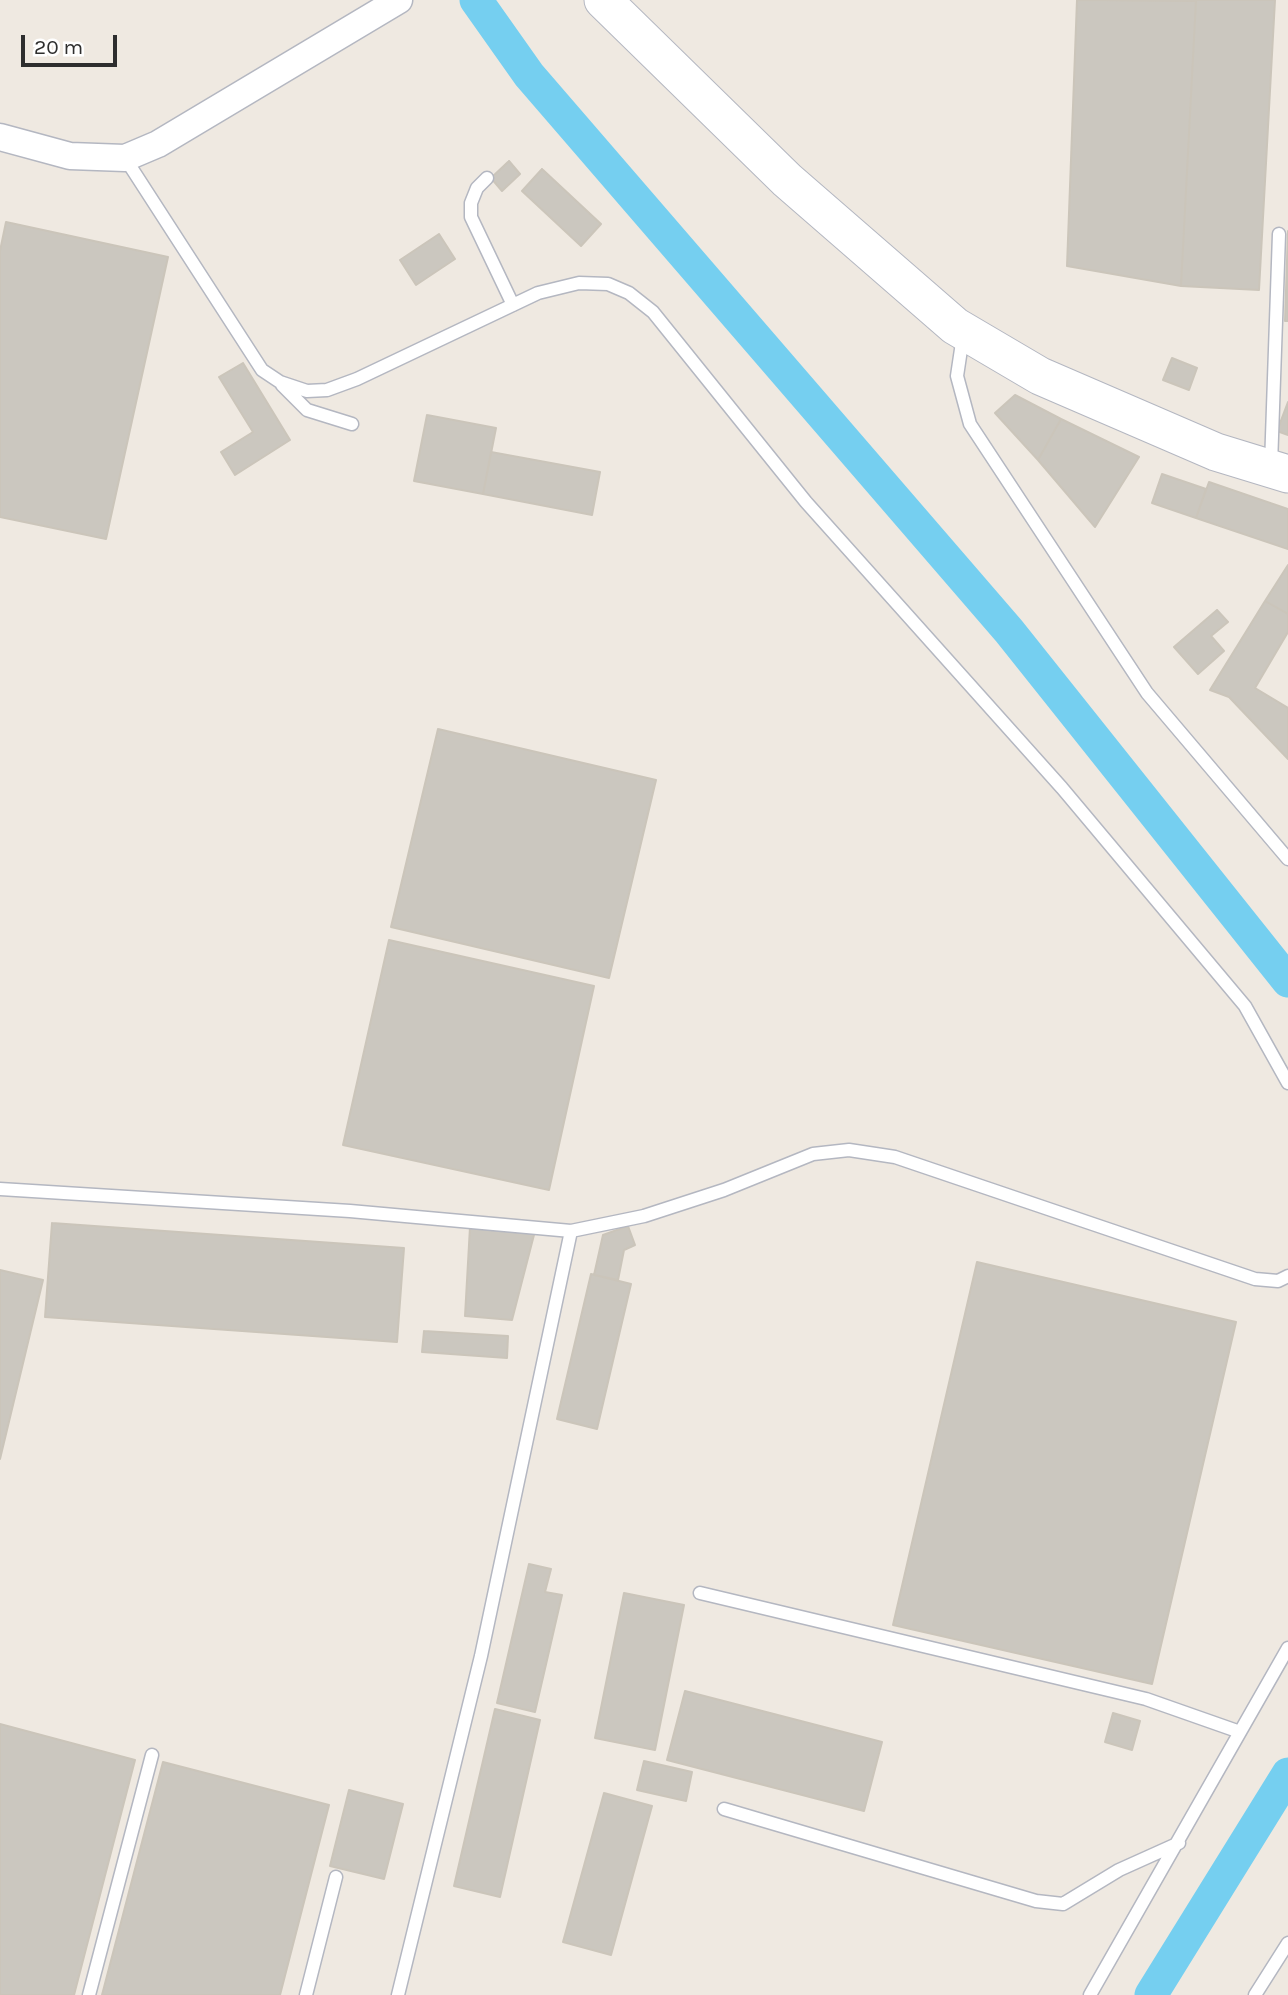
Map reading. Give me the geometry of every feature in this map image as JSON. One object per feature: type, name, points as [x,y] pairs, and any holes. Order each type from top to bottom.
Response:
[{"type":"main road","points":[[603,0],[787,180],[964,332],[1040,376],[1216,452],[1279,472]]},
{"type":"street","points":[[0,137],[70,156],[125,158],[158,144],[386,4]]},
{"type":"lane","points":[[125,158],[262,370],[280,382],[307,410],[352,424]]},
{"type":"lane","points":[[487,178],[477,188],[471,203],[471,217],[513,305]]},
{"type":"lane","points":[[1279,234],[1279,472]]},
{"type":"lane","points":[[280,382],[307,391],[327,390],[357,379],[538,293],[579,282],[608,284],[629,293],[653,312],[806,502],[1062,788],[1245,1006],[1288,1083]]},
{"type":"lane","points":[[964,332],[957,376],[970,424],[1147,693],[1288,859]]},
{"type":"lane","points":[[0,1189],[350,1211],[571,1231],[644,1216],[724,1190],[813,1154],[849,1150],[895,1157],[1255,1279],[1278,1281],[1288,1276]]},
{"type":"lane","points":[[398,1995],[481,1656],[571,1231]]},
{"type":"lane","points":[[700,1594],[1146,1699],[1240,1732]]},
{"type":"lane","points":[[1090,1995],[1288,1648]]},
{"type":"lane","points":[[89,1995],[152,1755]]},
{"type":"lane","points":[[724,1809],[1036,1901],[1063,1905],[1119,1870],[1179,1843]]},
{"type":"lane","points":[[306,1995],[336,1877]]},
{"type":"lane","points":[[1255,1995],[1288,1943]]},
{"type":"building","points":[[1077,0],[1196,1],[1181,286],[1067,266]]},
{"type":"building","points":[[1196,0],[1275,0],[1259,290],[1181,286]]},
{"type":"building","points":[[509,161],[520,174],[502,191],[491,178]]},
{"type":"building","points":[[542,169],[601,224],[581,246],[522,191]]},
{"type":"building","points":[[6,222],[168,257],[106,539],[0,517],[0,251]]},
{"type":"building","points":[[1288,231],[1288,321],[1285,321]]},
{"type":"building","points":[[439,234],[455,259],[416,285],[400,260]]},
{"type":"building","points":[[1172,358],[1197,368],[1189,390],[1163,380]]},
{"type":"building","points":[[243,363],[290,440],[235,475],[221,452],[253,432],[219,377]]},
{"type":"building","points":[[1015,395],[1061,419],[1038,460],[995,413]]},
{"type":"building","points":[[1288,402],[1288,435],[1277,431]]},
{"type":"building","points":[[427,415],[496,428],[483,494],[414,481]]},
{"type":"building","points":[[1061,419],[1139,457],[1095,527],[1038,460]]},
{"type":"building","points":[[491,452],[600,472],[592,515],[483,494]]},
{"type":"building","points":[[1162,474],[1206,489],[1196,518],[1152,503]]},
{"type":"building","points":[[1209,482],[1288,509],[1288,549],[1196,518]]},
{"type":"building","points":[[1288,565],[1288,614],[1265,601]]},
{"type":"building","points":[[1265,601],[1288,614],[1288,632],[1255,688],[1288,708],[1288,759],[1229,697],[1210,690]]},
{"type":"building","points":[[1217,610],[1228,622],[1211,636],[1224,651],[1198,674],[1174,647]]},
{"type":"building","points":[[438,729],[656,780],[609,978],[391,927]]},
{"type":"building","points":[[389,940],[594,986],[549,1190],[343,1145]]},
{"type":"building","points":[[52,1223],[404,1248],[397,1342],[45,1317]]},
{"type":"building","points":[[628,1226],[635,1245],[624,1250],[618,1280],[594,1275],[603,1235]]},
{"type":"building","points":[[470,1227],[535,1231],[512,1320],[465,1316]]},
{"type":"building","points":[[977,1262],[1236,1322],[1152,1684],[893,1625]]},
{"type":"building","points":[[0,1270],[43,1280],[0,1459]]},
{"type":"building","points":[[591,1274],[631,1284],[597,1429],[557,1419]]},
{"type":"building","points":[[424,1331],[508,1336],[507,1358],[422,1352]]},
{"type":"building","points":[[529,1564],[551,1569],[545,1592],[562,1595],[535,1712],[497,1703]]},
{"type":"building","points":[[624,1593],[684,1605],[655,1750],[595,1738]]},
{"type":"building","points":[[685,1691],[882,1742],[864,1811],[667,1760]]},
{"type":"building","points":[[495,1709],[540,1720],[500,1897],[454,1886]]},
{"type":"building","points":[[1113,1713],[1140,1721],[1132,1750],[1105,1742]]},
{"type":"building","points":[[0,1724],[135,1760],[74,1995],[0,1995]]},
{"type":"building","points":[[644,1761],[692,1772],[686,1801],[637,1790]]},
{"type":"building","points":[[163,1762],[329,1805],[280,1995],[102,1995]]},
{"type":"building","points":[[349,1790],[403,1804],[384,1879],[330,1866]]},
{"type":"building","points":[[604,1793],[652,1806],[611,1955],[563,1942]]},
{"type":"waterway","points":[[476,0],[529,75],[1009,631],[1288,981]]},
{"type":"waterway","points":[[1151,1995],[1288,1774]]}]
